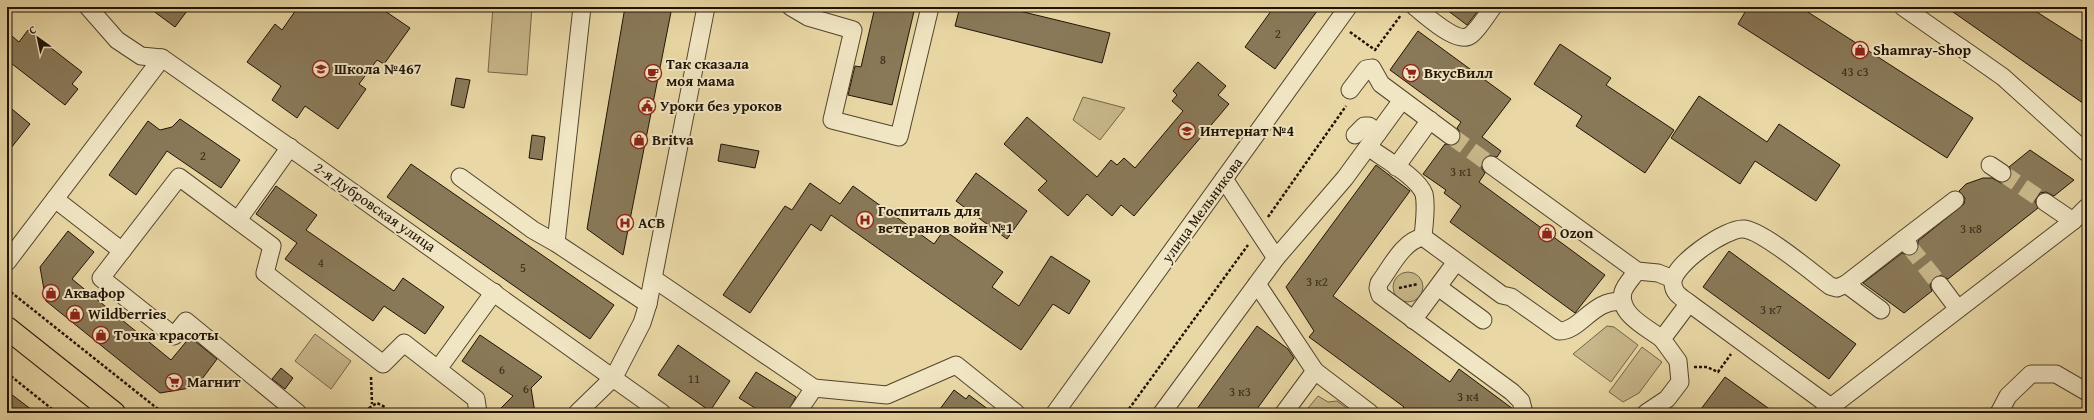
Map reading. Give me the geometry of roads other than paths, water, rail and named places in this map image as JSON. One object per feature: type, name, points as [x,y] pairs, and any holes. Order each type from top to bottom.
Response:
[{"type":"main road","points":[[7,328],[114,413]]},
{"type":"street","name":"2-я Дубровская улица","points":[[88,7],[117,40],[141,56],[162,58],[614,377],[662,413]]},
{"type":"street","points":[[556,243],[582,7]]},
{"type":"street","points":[[577,413],[614,377],[642,322],[648,304],[706,7]]},
{"type":"street","points":[[791,7],[808,17],[854,30],[832,120],[899,137],[930,7]]},
{"type":"street","name":"улица Мельникова","points":[[1055,413],[1348,7]]},
{"type":"street","points":[[1409,10],[1456,37],[1464,38],[1472,34],[1493,7]]},
{"type":"street","points":[[1903,7],[2003,78],[2087,153]]},
{"type":"street","points":[[7,262],[162,58]]},
{"type":"street","points":[[1350,90],[1366,69],[1373,69],[1381,84],[1451,136]]},
{"type":"street","points":[[1162,413],[1276,258],[1341,183],[1402,100]]},
{"type":"street","points":[[1396,167],[1430,120]]},
{"type":"street","points":[[1355,135],[1364,126],[1369,126],[1378,133]]},
{"type":"street","points":[[1368,146],[1414,180],[1423,194],[1424,237]]},
{"type":"street","points":[[238,220],[290,147]]},
{"type":"street","points":[[1491,165],[1637,271],[1654,272],[1673,278]]},
{"type":"street","points":[[298,413],[186,321],[174,336],[101,278],[179,177],[272,246],[265,272],[383,364],[404,343],[476,399],[478,413]]},
{"type":"street","points":[[460,177],[533,230],[556,243],[648,304]]},
{"type":"street","points":[[1224,179],[1276,258]]},
{"type":"street","points":[[55,199],[122,251]]},
{"type":"street","points":[[1954,200],[1906,243],[1846,284],[1837,288],[1830,286],[1755,231],[1743,229],[1728,232],[1681,266],[1673,278],[1673,287],[1677,294],[1741,341],[1827,410],[2073,221],[2087,207]]},
{"type":"street","points":[[2045,202],[2073,221]]},
{"type":"street","points":[[1424,237],[1503,296],[1510,297],[1558,330],[1568,329],[1607,302],[1623,302]]},
{"type":"street","points":[[1424,237],[1413,240],[1407,245],[1379,283],[1379,293],[1413,320],[1518,397],[1523,406],[1524,413]]},
{"type":"street","points":[[1413,320],[1456,262]]},
{"type":"street","points":[[1637,271],[1625,288],[1623,302],[1628,312],[1662,339],[1676,356],[1680,367],[1680,382],[1667,399],[1646,413]]},
{"type":"street","points":[[654,279],[814,388],[886,395],[956,365],[1016,413]]},
{"type":"street","points":[[1441,282],[1483,320]]},
{"type":"street","points":[[1257,284],[1315,371],[1370,413]]},
{"type":"street","points":[[1846,284],[1881,310]]},
{"type":"street","points":[[1940,285],[1958,309]]},
{"type":"street","points":[[438,369],[494,292]]},
{"type":"street","points":[[1662,339],[1679,323],[1689,303]]},
{"type":"street","points":[[1284,413],[1315,371]]},
{"type":"street","points":[[1999,413],[2008,396],[2031,374],[2056,374],[2087,392]]},
{"type":"street","points":[[797,413],[814,388]]},
{"type":"tunnel","points":[[1451,136],[1491,165]]},
{"type":"tunnel","points":[[2002,173],[2045,202]]},
{"type":"tunnel","points":[[1909,246],[1940,285]]},
{"type":"place","name":"Shamray-Shop","points":[[1860,50]]},
{"type":"place","name":"Школа №467","points":[[321,69]]},
{"type":"place","name":"Так сказала моя мама","points":[[653,73]]},
{"type":"place","name":"ВкусВилл","points":[[1411,73]]},
{"type":"place","name":"Уроки без уроков","points":[[647,106]]},
{"type":"place","name":"Интернат №4","points":[[1187,131]]},
{"type":"place","name":"Britva","points":[[639,140]]},
{"type":"place","name":"Госпиталь для ветеранов войн №1","points":[[865,220]]},
{"type":"place","name":"АСВ","points":[[625,223]]},
{"type":"place","name":"Ozon","points":[[1547,233]]},
{"type":"place","name":"Аквафор","points":[[51,293]]},
{"type":"place","name":"Wildberries","points":[[75,314]]},
{"type":"place","name":"Точка красоты","points":[[101,335]]},
{"type":"place","name":"Магнит","points":[[174,382]]}]
